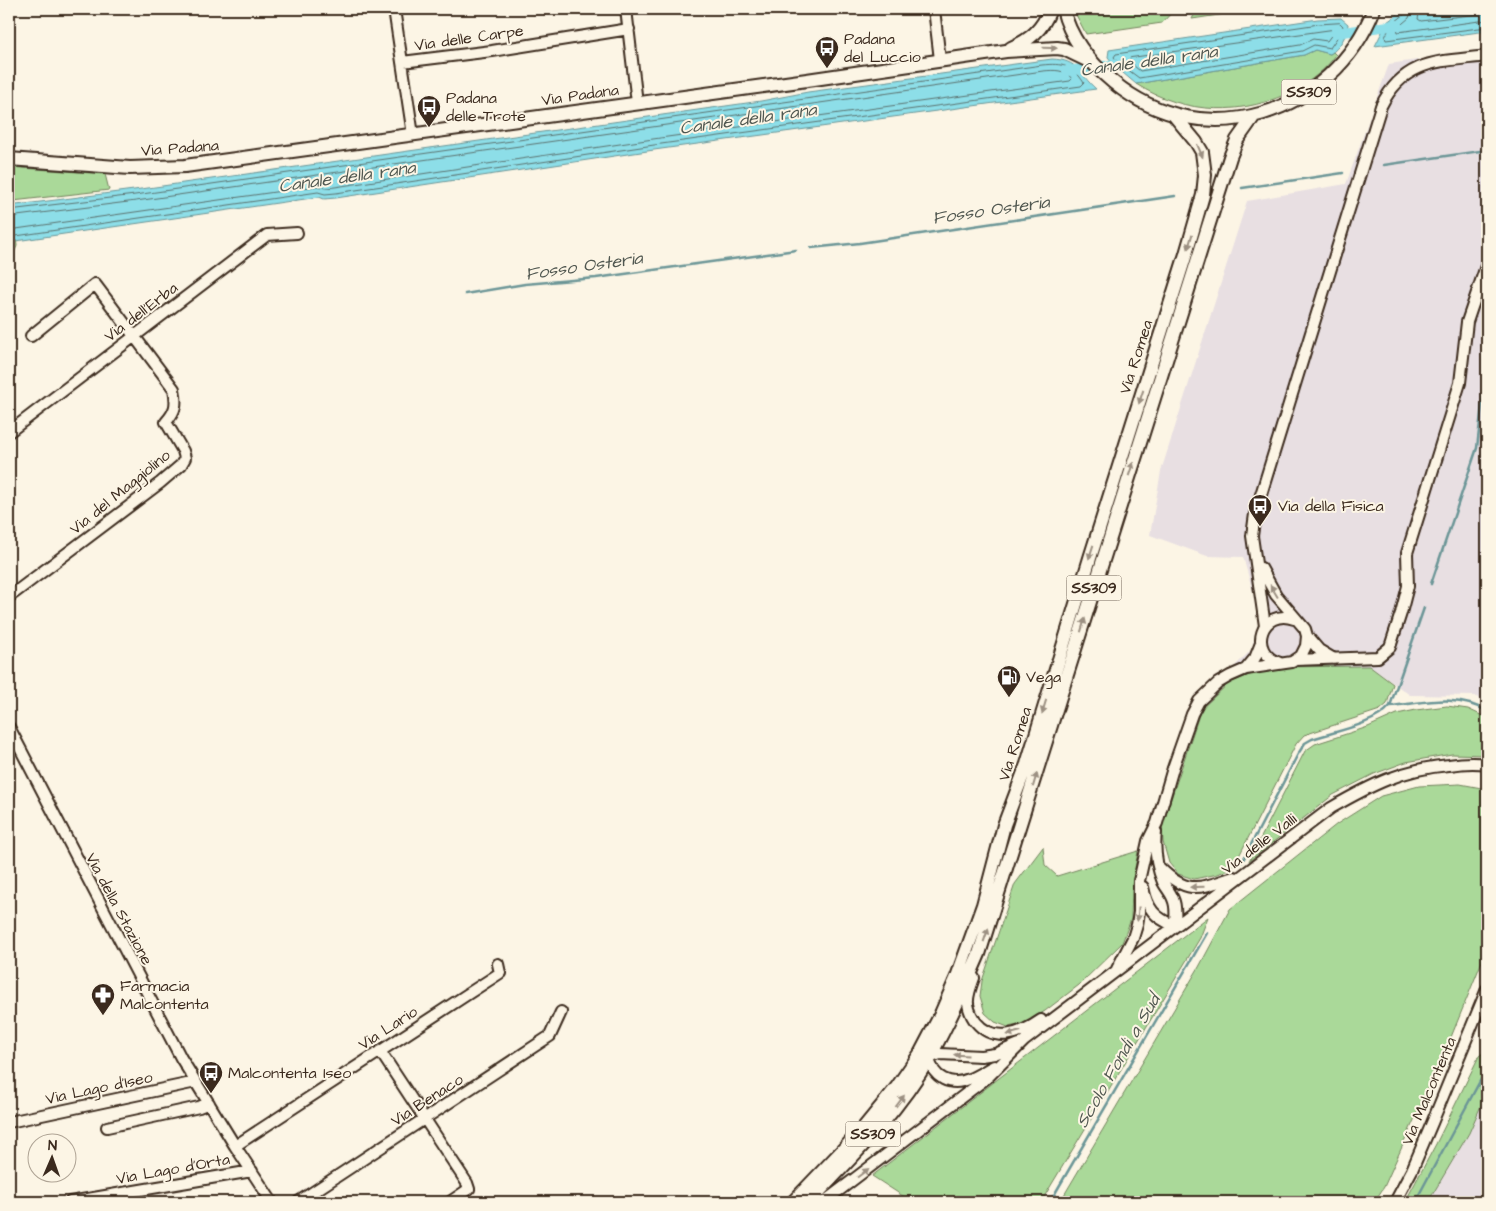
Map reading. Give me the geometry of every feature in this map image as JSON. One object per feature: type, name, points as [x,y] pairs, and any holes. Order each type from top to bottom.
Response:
[{"type":"main road","points":[[1006,51],[1034,36],[1044,24],[1050,9]]},
{"type":"main road","name":"SS309","points":[[1063,9],[1065,20],[1073,35],[1092,62],[1120,88],[1146,103],[1173,114],[1214,120],[1254,116],[1286,105],[1316,87],[1342,64],[1352,51],[1372,15]]},
{"type":"main road","points":[[1372,15],[1384,9]]},
{"type":"main road","points":[[1006,51],[1057,48],[1092,62]]},
{"type":"main road","name":"Via Padana","points":[[9,159],[130,168],[185,166],[1006,51]]},
{"type":"main road","name":"Via Romea","points":[[793,1202],[862,1131],[924,1056],[957,978],[983,904],[1004,825],[1027,764],[1203,195],[1206,175],[1202,152],[1173,114]]},
{"type":"main road","name":"Via Romea","points":[[809,1202],[880,1126],[907,1091],[979,954],[1230,157],[1237,140],[1254,116]]},
{"type":"street","points":[[394,9],[413,135]]},
{"type":"street","points":[[626,9],[637,103]]},
{"type":"street","points":[[934,9],[940,60]]},
{"type":"street","name":"Via delle Carpe","points":[[402,62],[492,51],[629,30]]},
{"type":"street","points":[[1265,626],[1252,536],[1255,514],[1381,106],[1392,86],[1410,71],[1433,63],[1487,56]]},
{"type":"street","name":"Via dell'Erba","points":[[9,432],[267,235],[298,233]]},
{"type":"street","points":[[1142,866],[1142,882],[1148,904],[1158,917],[1175,926],[1176,909],[1173,899],[1156,865],[1154,843],[1157,822],[1192,714],[1199,701],[1218,683],[1246,669],[1295,660],[1378,657],[1390,647],[1408,586],[1407,553],[1460,383],[1467,322],[1487,263]]},
{"type":"street","name":"Via del Maggiolino","points":[[9,598],[160,483],[185,458],[166,422],[174,413],[176,398],[174,389],[95,284],[31,336]]},
{"type":"street","points":[[1256,561],[1276,595],[1294,619],[1303,626],[1307,636],[1319,650],[1335,660]]},
{"type":"street","points":[[1246,669],[1255,658],[1261,644],[1265,626],[1273,619],[1280,617],[1294,619]]},
{"type":"street","points":[[1295,660],[1305,650],[1307,636]]},
{"type":"street","points":[[1261,644],[1268,656],[1281,663]]},
{"type":"street","name":"Via della Stazione","points":[[9,727],[181,1058],[272,1202]]},
{"type":"street","name":"Via delle Valli","points":[[824,1202],[972,1090],[1024,1041],[1331,808],[1368,787],[1395,775],[1429,766],[1487,764]]},
{"type":"street","points":[[1115,972],[1133,938],[1137,925],[1139,882],[1142,866],[1148,841],[1157,822]]},
{"type":"street","points":[[1156,865],[1172,880],[1190,888],[1205,886],[1243,875]]},
{"type":"street","name":"Via delle Valli","points":[[979,954],[969,992],[968,1004],[973,1018],[981,1029],[993,1034],[1008,1036],[1031,1028],[1049,1015],[1073,1004]]},
{"type":"street","name":"Via Lario","points":[[235,1146],[500,973],[498,964]]},
{"type":"street","name":"Via Malcontenta","points":[[1395,1202],[1425,1139],[1487,989]]},
{"type":"street","name":"Via Benaco","points":[[298,1202],[550,1036],[562,1012]]},
{"type":"street","name":"Via delle Valli","points":[[1003,1062],[968,1080],[952,1082],[944,1080],[934,1073],[924,1056],[940,1054],[981,1056],[995,1054],[1024,1041]]},
{"type":"street","points":[[380,1051],[467,1183],[469,1189],[450,1202]]},
{"type":"street","name":"Via Lago d'Iseo","points":[[9,1122],[196,1082]]},
{"type":"street","points":[[108,1127],[199,1107],[209,1102]]},
{"type":"street","name":"Via Lago d'Orta","points":[[70,1202],[252,1171]]},
{"type":"shaded area","points":[[1487,50],[1487,703],[1475,696],[1410,695],[1369,666],[1233,668],[1252,649],[1260,616],[1243,557],[1207,556],[1150,535],[1161,471],[1247,201],[1346,184],[1389,64]]},
{"type":"shaded area","points":[[1487,1092],[1487,1202],[1428,1202],[1469,1133]]},
{"type":"green space","points":[[1073,9],[1175,9],[1162,23],[1086,34]]},
{"type":"green space","points":[[1197,9],[1259,9],[1192,19]]},
{"type":"green space","points":[[1315,50],[1330,54],[1333,52],[1336,55],[1323,70],[1302,86],[1276,98],[1236,108],[1215,109],[1174,102],[1136,84],[1304,55]]},
{"type":"green space","points":[[9,167],[105,174],[109,190],[13,201],[17,246],[9,264]]},
{"type":"green space","points":[[1369,666],[1393,684],[1387,704],[1380,710],[1304,735],[1296,744],[1231,868],[1218,874],[1194,879],[1178,874],[1169,863],[1163,842],[1162,826],[1201,709],[1229,683],[1270,667]]},
{"type":"green space","points":[[1447,706],[1468,709],[1487,718],[1487,755],[1452,754],[1406,762],[1374,774],[1333,795],[1249,861],[1305,751],[1315,744],[1368,727],[1397,714]]},
{"type":"green space","points":[[1460,784],[1487,789],[1487,949],[1449,1042],[1384,1187],[1374,1202],[1060,1202],[1199,967],[1230,909],[1337,824],[1381,796],[1419,786]]},
{"type":"green space","points":[[1043,847],[1045,865],[1057,876],[1138,851],[1132,885],[1131,919],[1122,943],[1079,985],[1045,1011],[1023,1024],[1008,1027],[995,1022],[985,1013],[980,996],[982,981],[1015,884]]},
{"type":"green space","points":[[1208,917],[1200,938],[1041,1202],[912,1202],[872,1176]]},
{"type":"green space","points":[[1487,1050],[1487,1092],[1469,1133],[1428,1202],[1405,1202],[1479,1056]]},
{"type":"water","points":[[1405,9],[1487,9],[1487,31],[1375,46],[1387,22]]},
{"type":"water","points":[[1341,18],[1348,24],[1345,37],[1340,45],[1330,54],[1315,50],[1304,55],[1136,84],[1116,67],[1108,57],[1109,50],[1318,19]]},
{"type":"water","points":[[1052,59],[1068,62],[1073,65],[1096,89],[654,150],[336,198],[324,199],[319,197],[9,242],[9,206],[134,190],[761,101],[808,92]]},
{"type":"waterway","name":"Canale della rana","points":[[1335,33],[1397,25]]},
{"type":"waterway","name":"Canale della rana","points":[[1067,71],[1127,63]]},
{"type":"waterway","name":"Fosso Osteria","points":[[1384,165],[1487,150]]},
{"type":"waterway","name":"Fosso Osteria","points":[[1242,188],[1343,173]]},
{"type":"waterway","name":"Fosso Osteria","points":[[811,248],[860,243],[1175,196]]},
{"type":"waterway","name":"Fosso Osteria","points":[[465,294],[525,284],[596,278],[796,250]]},
{"type":"waterway","name":"Scolo Fondi a Sud","points":[[1431,584],[1477,448],[1487,361]]},
{"type":"waterway","name":"Scolo Fondi a Sud","points":[[1242,862],[1305,743],[1312,739],[1365,723],[1383,713],[1390,706],[1424,608]]},
{"type":"waterway","points":[[1390,706],[1451,701],[1475,705],[1487,711]]},
{"type":"waterway","name":"Scolo Fondi a Sud","points":[[1050,1202],[1207,933]]},
{"type":"waterway","points":[[1415,1202],[1487,1068]]},
{"type":"place","name":"Padana del Luccio","points":[[827,69]]},
{"type":"place","name":"Padana delle Trote","points":[[429,128]]},
{"type":"place","name":"Via della Fisica","points":[[1260,527]]},
{"type":"place","name":"Vega","points":[[1009,698]]},
{"type":"place","name":"Farmacia Malcontenta","points":[[103,1016]]},
{"type":"place","name":"Malcontenta Iseo","points":[[211,1094]]}]
